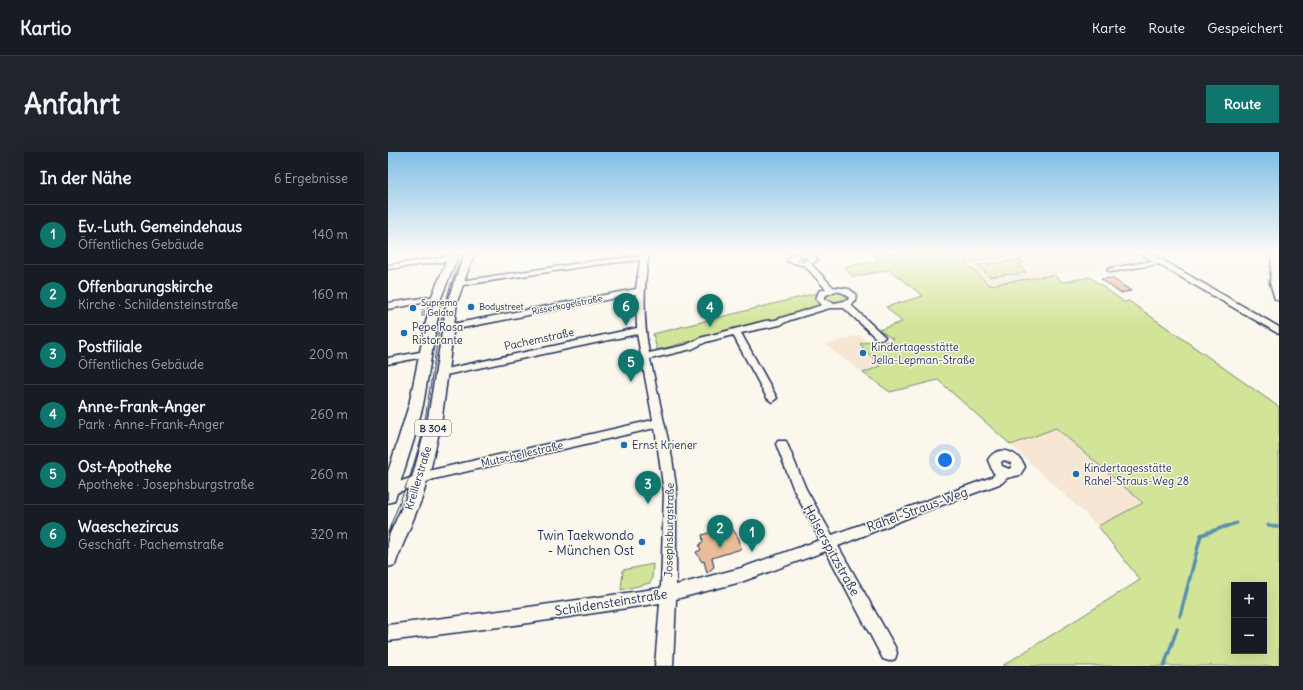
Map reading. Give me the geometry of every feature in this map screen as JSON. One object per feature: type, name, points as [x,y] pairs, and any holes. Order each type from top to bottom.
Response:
[{"type":"main road","name":"Kreillerstraße","points":[[389,492],[415,412],[436,298],[445,277]]},
{"type":"main road","name":"Kreillerstraße","points":[[388,559],[414,498],[434,424],[447,328],[452,302],[461,277]]},
{"type":"street","points":[[458,284],[506,277]]},
{"type":"street","name":"Josephsburgstraße","points":[[642,277],[640,291],[641,330],[658,423],[668,464],[671,489],[664,666]]},
{"type":"street","points":[[819,277],[831,290]]},
{"type":"street","points":[[1186,277],[1279,331]]},
{"type":"street","points":[[1274,277],[1274,283],[1278,296]]},
{"type":"street","points":[[645,357],[689,347],[703,340],[777,323],[786,318],[831,305],[846,305],[852,301],[852,294],[841,290],[825,291],[820,296],[822,302],[831,305]]},
{"type":"street","name":"Risserkogelstraße","points":[[447,328],[640,291]]},
{"type":"street","points":[[388,306],[436,298]]},
{"type":"street","points":[[846,305],[880,337]]},
{"type":"street","name":"Pachemstraße","points":[[441,373],[641,330]]},
{"type":"street","points":[[736,332],[772,398]]},
{"type":"street","points":[[388,361],[425,354]]},
{"type":"street","name":"Mutschellestraße","points":[[389,492],[432,475],[658,423]]},
{"type":"street","name":"Halserspitzstraße","points":[[782,444],[800,490],[890,653]]},
{"type":"street","name":"Rahel-Straus-Weg","points":[[828,543],[997,480],[1004,473]]},
{"type":"street","name":"Schildensteinstraße","points":[[388,633],[522,616],[668,594],[741,575],[828,543]]},
{"type":"shaded area","points":[[981,277],[1041,277],[989,285]]},
{"type":"shaded area","name":"Kindertagesstätte Jella-Lepman-Straße","points":[[859,335],[867,342],[875,340],[897,361],[863,373],[826,345]]},
{"type":"shaded area","name":"Kindertagesstätte Rahel-Straus-Weg 28","points":[[1056,428],[1143,503],[1098,526],[1011,445]]},
{"type":"green space","points":[[898,277],[981,277],[989,285],[1040,277],[1056,277],[1063,282],[1090,277],[1124,302],[1129,301],[1279,407],[1279,666],[1002,666],[1140,580],[1098,526],[1143,503],[1056,428],[1011,445],[938,380],[890,392],[863,373],[880,366],[860,344],[875,340],[880,344],[893,339],[879,330],[902,322],[886,307],[923,296]]},
{"type":"green space","points":[[832,292],[842,292],[848,296],[848,300],[837,304],[825,300],[825,295]]},
{"type":"green space","points":[[817,293],[817,300],[822,304],[821,307],[776,320],[768,320],[700,338],[693,344],[691,341],[657,350],[653,334]]},
{"type":"green space","points":[[653,564],[652,579],[650,583],[621,590],[623,570]]},
{"type":"building","points":[[1112,278],[1131,291],[1120,293],[1101,279]]},
{"type":"building","points":[[731,526],[739,539],[741,549],[712,558],[714,567],[707,573],[704,561],[702,562],[696,552],[701,550],[699,546],[703,541],[702,535]]},
{"type":"waterway","points":[[1225,527],[1237,523]]},
{"type":"waterway","points":[[1268,525],[1279,527],[1274,526]]},
{"type":"waterway","points":[[1180,616],[1201,535],[1225,527]]},
{"type":"waterway","points":[[1164,666],[1177,629]]},
{"type":"tram line","points":[[390,527],[411,473],[423,433],[440,324],[454,277]]},
{"type":"tram line","points":[[388,533],[391,526]]},
{"type":"place","name":"Bodystreet","points":[[471,307]]},
{"type":"place","name":"Supremo il Gelato","points":[[413,308]]},
{"type":"place","name":"Waeschezircus","points":[[626,326]]},
{"type":"place","name":"Anne-Frank-Anger","points":[[710,327]]},
{"type":"place","name":"Pepe Rosa Ristorante","points":[[404,333]]},
{"type":"place","name":"Kindertagesstätte Jella-Lepman-Straße","points":[[863,353]]},
{"type":"place","name":"Ost-Apotheke","points":[[631,382]]},
{"type":"place","name":"Ernst Kriener","points":[[624,445]]},
{"type":"place","name":"Kindertagesstätte Rahel-Straus-Weg 28","points":[[1076,474]]},
{"type":"place","name":"Postfiliale","points":[[648,504]]},
{"type":"place","name":"Twin Taekwondo - München Ost","points":[[642,542]]},
{"type":"place","name":"Offenbarungskirche","points":[[720,548]]},
{"type":"place","name":"Ev.-Luth. Gemeindehaus","points":[[752,552]]}]
